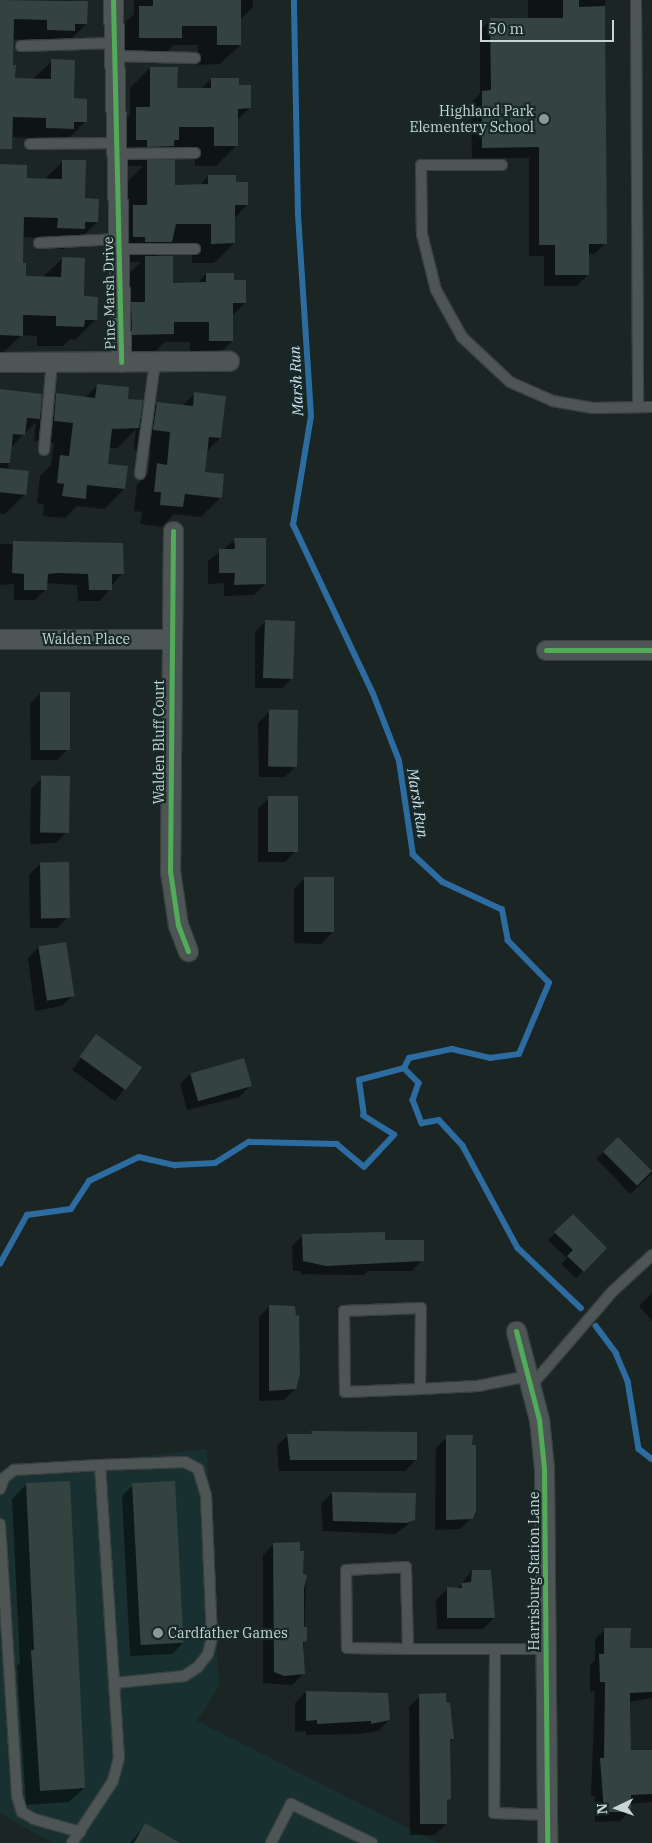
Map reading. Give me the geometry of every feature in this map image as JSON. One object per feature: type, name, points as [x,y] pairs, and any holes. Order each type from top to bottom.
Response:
[{"type":"street","name":"Pine Marsh Drive","points":[[113,0],[113,49],[119,194],[121,362]]},
{"type":"street","name":"Pine Marsh Drive","points":[[0,362],[229,361]]},
{"type":"street","name":"Walden Bluff Court","points":[[172,531],[170,871],[178,925],[188,951]]},
{"type":"street","name":"Walden Place","points":[[0,639],[171,639]]},
{"type":"street","points":[[546,650],[652,650]]},
{"type":"street","name":"Harrisburg Station Lane","points":[[516,1331],[539,1419],[544,1468],[548,1843]]},
{"type":"lane","points":[[636,0],[638,407]]},
{"type":"lane","points":[[21,46],[113,49],[195,58]]},
{"type":"lane","points":[[30,144],[195,153]]},
{"type":"lane","points":[[502,165],[421,165],[422,234],[436,290],[462,338],[510,382],[553,401],[591,408],[652,407]]},
{"type":"lane","points":[[39,243],[119,244],[195,250]]},
{"type":"lane","points":[[44,450],[52,362]]},
{"type":"lane","points":[[140,474],[155,362]]},
{"type":"lane","points":[[420,1389],[420,1308],[344,1310],[345,1392],[420,1389],[478,1386],[529,1382],[613,1291],[652,1255]]},
{"type":"lane","points":[[0,1489],[4,1478],[14,1470],[185,1462],[198,1469],[206,1494],[212,1638],[208,1654],[198,1667],[184,1676],[114,1683]]},
{"type":"lane","points":[[72,1843],[113,1781],[119,1758],[100,1465]]},
{"type":"lane","points":[[0,1524],[17,1796],[22,1812],[34,1820],[80,1832]]},
{"type":"lane","points":[[408,1649],[406,1567],[346,1570],[347,1648],[408,1649],[546,1649]]},
{"type":"lane","points":[[495,1649],[494,1813],[547,1815]]},
{"type":"lane","points":[[271,1843],[291,1804],[372,1843]]},
{"type":"shaded area","points":[[207,1449],[219,1686],[197,1721],[438,1843],[53,1843],[0,1813],[0,1472]]},
{"type":"building","points":[[0,0],[88,1],[87,24],[75,24],[75,31],[47,30],[47,20],[14,19],[13,65],[16,65],[15,78],[51,79],[51,59],[75,60],[74,98],[87,99],[87,122],[74,122],[74,129],[46,128],[46,118],[13,117],[12,149],[0,149]]},
{"type":"building","points":[[153,0],[241,0],[241,45],[217,45],[217,26],[182,26],[182,38],[139,38],[139,6],[153,6]]},
{"type":"building","name":"Highland Park Elementery School","points":[[563,0],[579,0],[579,7],[605,6],[607,244],[589,244],[589,275],[555,275],[555,245],[539,245],[539,147],[482,148],[482,91],[491,90],[490,18],[563,18]]},
{"type":"building","points":[[150,67],[178,67],[177,88],[211,88],[211,78],[239,78],[239,85],[251,85],[251,108],[238,109],[238,146],[214,146],[214,127],[179,127],[179,140],[174,140],[174,146],[147,147],[147,140],[136,140],[136,107],[150,107]]},
{"type":"building","points":[[62,160],[86,160],[85,198],[99,199],[98,222],[85,222],[85,229],[57,228],[58,218],[24,217],[23,263],[26,263],[26,276],[61,277],[62,257],[85,258],[84,296],[98,297],[97,320],[85,320],[84,327],[56,326],[56,316],[23,315],[23,336],[0,335],[0,164],[27,165],[27,178],[62,179]]},
{"type":"building","points":[[147,160],[175,160],[175,185],[208,184],[208,175],[236,175],[236,182],[248,182],[248,205],[235,205],[235,243],[211,244],[211,224],[176,224],[172,242],[145,242],[145,237],[133,237],[133,205],[147,205]]},
{"type":"building","points":[[145,256],[173,256],[173,283],[206,282],[206,273],[234,273],[234,280],[246,280],[246,303],[233,303],[233,341],[209,341],[209,322],[174,322],[174,334],[132,335],[131,302],[145,302]]},
{"type":"building","points":[[97,384],[129,387],[128,399],[143,400],[139,428],[112,429],[108,464],[128,466],[125,489],[87,485],[86,499],[62,496],[64,484],[57,483],[60,455],[69,456],[73,423],[54,421],[56,393],[95,398]]},
{"type":"building","points":[[0,389],[42,394],[40,419],[27,418],[25,435],[13,434],[10,463],[0,463]]},
{"type":"building","points":[[194,392],[226,396],[221,438],[209,437],[205,472],[224,474],[222,498],[185,494],[183,507],[160,505],[161,492],[154,492],[157,463],[167,465],[170,432],[153,430],[157,402],[193,406]]},
{"type":"building","points":[[0,468],[29,471],[26,495],[0,492]]},
{"type":"building","points":[[234,538],[266,538],[266,584],[234,585],[235,573],[219,573],[219,549],[235,549]]},
{"type":"building","points":[[13,541],[123,543],[124,574],[112,574],[112,590],[89,590],[88,574],[59,573],[48,574],[47,590],[24,590],[24,574],[12,573]]},
{"type":"building","points":[[265,620],[295,621],[293,679],[263,678]]},
{"type":"building","points":[[40,692],[70,692],[70,750],[40,750]]},
{"type":"building","points":[[269,709],[298,710],[297,767],[268,766]]},
{"type":"building","points":[[41,775],[70,776],[69,833],[40,832]]},
{"type":"building","points":[[268,796],[298,796],[298,852],[268,852]]},
{"type":"building","points":[[69,862],[70,918],[41,918],[40,863]]},
{"type":"building","points":[[304,877],[334,877],[334,932],[304,932]]},
{"type":"building","points":[[66,942],[75,996],[47,1001],[38,946]]},
{"type":"building","points":[[96,1034],[142,1068],[126,1090],[80,1057]]},
{"type":"building","points":[[244,1058],[252,1086],[198,1101],[190,1073]]},
{"type":"building","points":[[618,1137],[652,1171],[637,1186],[603,1152]]},
{"type":"building","points":[[573,1214],[607,1248],[584,1272],[567,1256],[573,1250],[554,1232]]},
{"type":"building","points":[[385,1232],[385,1240],[424,1240],[424,1261],[326,1266],[303,1261],[302,1234]]},
{"type":"building","points":[[269,1305],[295,1306],[296,1316],[299,1315],[300,1374],[296,1389],[269,1391]]},
{"type":"building","points":[[311,1431],[417,1432],[417,1460],[290,1460],[287,1434],[312,1434]]},
{"type":"building","points":[[446,1435],[473,1435],[472,1445],[476,1445],[476,1510],[473,1519],[446,1520]]},
{"type":"building","points":[[70,1481],[85,1788],[40,1791],[31,1650],[34,1650],[26,1483]]},
{"type":"building","points":[[175,1481],[183,1643],[141,1645],[132,1483]]},
{"type":"building","points":[[332,1492],[416,1493],[415,1520],[407,1523],[333,1521]]},
{"type":"building","points":[[300,1542],[300,1551],[304,1551],[303,1574],[307,1575],[304,1589],[304,1627],[307,1627],[307,1641],[303,1642],[305,1674],[284,1676],[274,1672],[273,1543]]},
{"type":"building","points":[[472,1570],[491,1570],[495,1618],[447,1618],[447,1587],[462,1588],[461,1583],[471,1582]]},
{"type":"building","points":[[604,1628],[631,1628],[630,1648],[652,1648],[652,1692],[630,1693],[630,1709],[631,1750],[652,1750],[652,1794],[631,1795],[631,1812],[604,1812],[600,1758],[604,1758],[605,1682],[600,1682],[599,1654],[604,1654]]},
{"type":"building","points":[[306,1691],[388,1693],[390,1720],[371,1724],[371,1721],[317,1724],[317,1720],[306,1721]]},
{"type":"building","points":[[446,1693],[446,1702],[450,1703],[454,1739],[450,1739],[451,1799],[447,1800],[447,1824],[420,1824],[419,1694]]},
{"type":"building","points":[[145,1823],[180,1843],[134,1843]]},
{"type":"waterway","name":"Marsh Run","points":[[0,1264],[27,1215],[71,1209],[89,1181],[139,1157],[175,1165],[215,1163],[249,1142],[337,1144],[364,1167],[394,1135],[364,1116],[359,1080],[404,1068],[409,1058],[452,1049],[490,1058],[519,1054],[549,983],[508,941],[502,910],[442,882],[413,855],[399,761],[373,694],[293,525],[311,416],[298,214],[294,0]]},
{"type":"waterway","points":[[404,1068],[419,1083],[413,1100],[422,1123],[439,1120],[463,1146],[518,1248],[581,1308]]},
{"type":"waterway","points":[[596,1326],[616,1353],[628,1381],[639,1449],[652,1459]]},
{"type":"cycle path","points":[[113,0],[121,362]]},
{"type":"cycle path","points":[[173,531],[170,871],[178,925],[188,951]]},
{"type":"cycle path","points":[[546,650],[652,650]]},
{"type":"cycle path","points":[[516,1331],[539,1419],[544,1468],[547,1843]]},
{"type":"place","name":"Highland Park Elementery School","points":[[544,119]]},
{"type":"place","name":"Cardfather Games","points":[[158,1633]]}]
